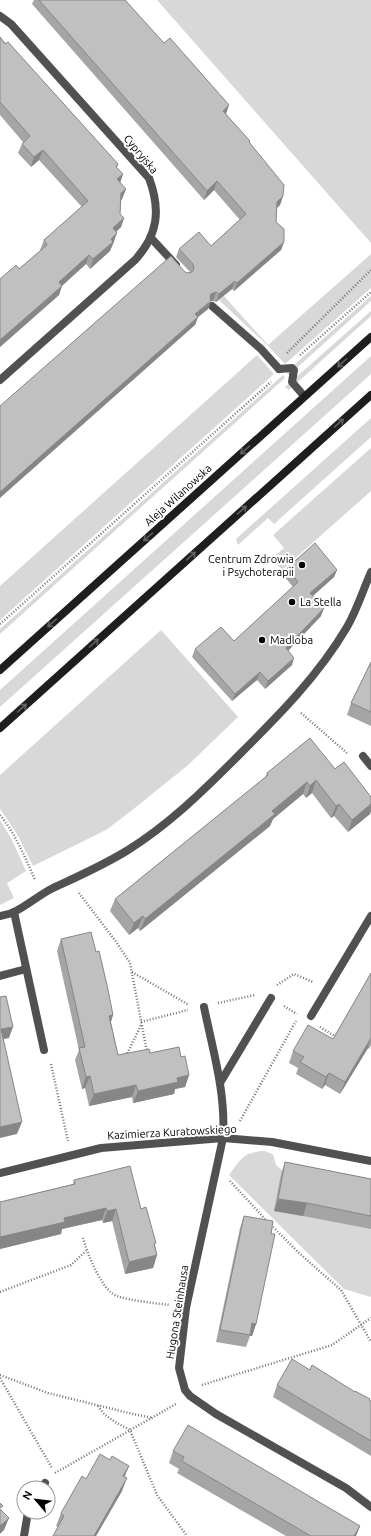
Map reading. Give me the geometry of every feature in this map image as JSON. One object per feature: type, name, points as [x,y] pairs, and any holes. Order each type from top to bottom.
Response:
[{"type":"main road","name":"Aleja Wilanowska","points":[[0,670],[371,337]]},
{"type":"main road","points":[[0,728],[371,395]]},
{"type":"street","name":"Cypryjska","points":[[0,16],[11,24],[149,178],[154,192],[156,208],[155,223],[151,238],[144,250],[135,260],[0,380]]},
{"type":"street","points":[[151,238],[181,271]]},
{"type":"street","points":[[212,306],[280,367],[292,368],[294,370],[292,382],[304,396]]},
{"type":"street","points":[[0,916],[14,912],[41,894],[119,856],[170,820],[194,799],[270,724],[320,667],[347,626],[357,607],[371,572]]},
{"type":"street","points":[[363,756],[371,766]]},
{"type":"street","points":[[14,912],[44,1050]]},
{"type":"street","points":[[311,1016],[371,916]]},
{"type":"street","points":[[0,976],[26,969]]},
{"type":"street","points":[[220,1083],[271,998]]},
{"type":"street","name":"Hugona Steinhausa","points":[[188,1393],[179,1368],[186,1308],[223,1138],[224,1116],[220,1083],[204,1006]]},
{"type":"street","name":"Kazimierza Kuratowskiego","points":[[0,1173],[101,1148],[223,1138],[272,1142],[371,1161]]},
{"type":"street","points":[[188,1393],[216,1414],[346,1488],[371,1508]]},
{"type":"street","points":[[24,1536],[27,1520]]},
{"type":"path","points":[[280,367],[371,270]]},
{"type":"path","points":[[0,624],[280,367],[371,292]]},
{"type":"path","points":[[290,703],[350,756],[363,756]]},
{"type":"path","points":[[0,816],[9,826],[20,844],[41,894]]},
{"type":"path","points":[[72,879],[80,897],[117,943],[130,963],[148,1058]]},
{"type":"path","points":[[131,971],[195,1009],[141,1023]]},
{"type":"path","points":[[204,1006],[263,994],[294,974],[328,989]]},
{"type":"path","points":[[234,1138],[239,1123],[299,1015],[263,994]]},
{"type":"path","points":[[123,1062],[141,1023]]},
{"type":"path","points":[[44,1050],[48,1049],[71,1155]]},
{"type":"path","points":[[226,1176],[271,1225],[341,1290],[371,1342]]},
{"type":"path","points":[[83,1238],[86,1251],[105,1286],[116,1296],[186,1308]]},
{"type":"path","points":[[0,1292],[71,1265],[86,1251]]},
{"type":"path","points":[[49,1480],[55,1474],[153,1418],[188,1393],[332,1345],[371,1318]]},
{"type":"path","points":[[0,1379],[98,1406],[153,1418]]},
{"type":"path","points":[[0,1379],[55,1474]]},
{"type":"path","points":[[98,1406],[104,1414],[130,1430],[157,1495],[187,1536]]},
{"type":"shaded area","points":[[157,0],[371,0],[371,243]]},
{"type":"shaded area","points":[[371,254],[371,288],[285,364],[219,300],[224,296],[268,345]]},
{"type":"shaded area","points":[[371,296],[371,301],[289,375],[286,372]]},
{"type":"shaded area","points":[[371,311],[371,316],[289,390],[285,387]]},
{"type":"shaded area","points":[[257,355],[274,374],[0,620],[0,586]]},
{"type":"shaded area","points":[[371,356],[371,374],[0,707],[0,690]]},
{"type":"shaded area","points":[[283,375],[285,378],[0,634],[0,629]]},
{"type":"shaded area","points":[[371,418],[371,437],[274,524],[268,518],[238,545],[236,539]]},
{"type":"shaded area","points":[[371,448],[371,491],[282,570],[272,558],[284,548],[273,535]]},
{"type":"shaded area","points":[[161,630],[238,717],[187,766],[106,830],[33,866],[17,834],[0,809],[0,775]]},
{"type":"shaded area","points":[[0,820],[12,840],[26,871],[7,883],[14,898],[0,905]]},
{"type":"shaded area","points":[[264,1151],[273,1154],[276,1165],[282,1170],[371,1224],[371,1297],[344,1289],[229,1175],[243,1157],[251,1153]]},
{"type":"building","points":[[39,0],[125,0],[164,43],[170,38],[229,105],[223,111],[250,141],[249,142],[284,185],[283,196],[277,202],[276,222],[284,229],[284,242],[237,283],[235,281],[219,294],[216,292],[211,294],[211,301],[195,314],[198,317],[0,492],[0,406],[171,256],[185,272],[192,272],[194,269],[193,264],[179,249],[199,232],[211,246],[246,214],[217,181],[207,191]]},
{"type":"building","points":[[0,37],[5,44],[8,42],[118,164],[116,167],[123,174],[117,179],[126,189],[121,193],[120,214],[124,218],[113,228],[117,233],[111,239],[113,242],[93,259],[89,255],[59,282],[62,286],[0,340],[0,279],[16,265],[19,269],[47,245],[44,240],[88,201],[43,150],[34,157],[22,144],[30,136],[0,102]]},
{"type":"building","points":[[315,543],[337,570],[310,593],[324,608],[286,648],[294,658],[268,681],[260,672],[235,694],[195,649],[221,627],[234,641],[298,582],[287,568]]},
{"type":"building","points":[[371,662],[371,712],[351,703]]},
{"type":"building","points":[[310,738],[335,769],[344,762],[371,797],[371,804],[352,820],[339,804],[336,806],[316,780],[310,786],[307,782],[272,811],[275,814],[145,919],[143,916],[134,923],[115,899],[268,775],[267,773]]},
{"type":"building","points":[[91,932],[96,952],[99,951],[107,985],[113,1015],[109,1016],[118,1055],[149,1049],[150,1053],[179,1047],[181,1057],[185,1056],[189,1075],[177,1078],[178,1082],[138,1091],[136,1085],[94,1094],[90,1076],[86,1077],[79,1048],[85,1047],[61,939]]},
{"type":"building","points":[[371,973],[371,1038],[345,1082],[329,1073],[326,1077],[300,1062],[304,1057],[293,1051],[308,1025],[333,1039]]},
{"type":"building","points":[[6,996],[13,1027],[1,1029],[22,1122],[0,1127],[0,997]]},
{"type":"building","points":[[285,1162],[371,1179],[371,1216],[307,1203],[278,1199]]},
{"type":"building","points":[[130,1166],[141,1209],[146,1207],[156,1243],[154,1244],[157,1255],[129,1262],[116,1209],[107,1211],[106,1208],[64,1218],[65,1222],[0,1237],[0,1202],[75,1184],[74,1180]]},
{"type":"building","points":[[244,1216],[273,1221],[271,1234],[275,1234],[256,1324],[252,1323],[250,1335],[220,1330]]},
{"type":"building","points":[[292,1359],[310,1370],[312,1365],[355,1392],[370,1399],[371,1441],[277,1385]]},
{"type":"building","points":[[188,1425],[360,1526],[354,1536],[311,1536],[182,1461],[184,1457],[173,1451]]},
{"type":"building","points":[[100,1454],[110,1460],[112,1456],[129,1466],[123,1476],[127,1478],[94,1536],[53,1536],[64,1516],[61,1513],[82,1476],[86,1479]]},
{"type":"building","points":[[0,1509],[9,1518],[0,1526]]},
{"type":"place","name":"Centrum Zdrowia i Psychoterapii","points":[[302,565]]},
{"type":"place","name":"La Stella","points":[[292,602]]},
{"type":"place","name":"Madloba","points":[[262,640]]}]
